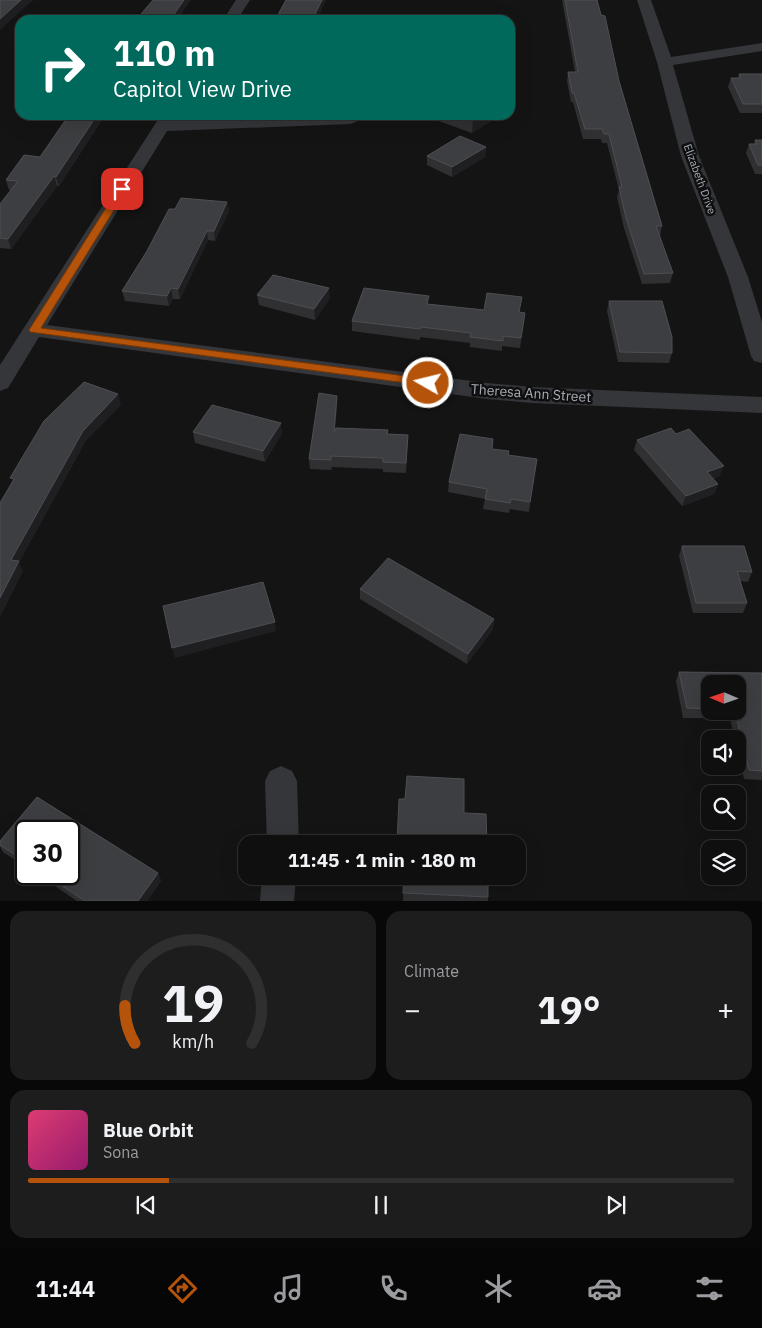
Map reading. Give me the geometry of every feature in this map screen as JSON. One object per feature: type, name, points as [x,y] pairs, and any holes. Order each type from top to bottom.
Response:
[{"type":"street","points":[[233,15],[243,0]]},
{"type":"street","name":"Elizabeth Drive","points":[[644,0],[665,62],[690,156],[738,277],[762,356]]},
{"type":"street","points":[[665,62],[762,47]]},
{"type":"street","points":[[0,383],[165,121],[350,120]]},
{"type":"street","name":"Theresa Ann Street","points":[[34,330],[487,391],[532,395],[762,405]]},
{"type":"street","points":[[281,780],[283,835]]},
{"type":"street","points":[[277,900],[279,885]]},
{"type":"building","points":[[0,0],[21,0],[0,19]]},
{"type":"building","points":[[153,0],[184,0],[174,15],[140,15]]},
{"type":"building","points":[[286,0],[322,0],[314,15],[278,15]]},
{"type":"building","points":[[565,0],[597,0],[601,15],[605,16],[619,81],[662,226],[656,226],[673,273],[644,274],[626,218],[619,187],[622,187],[609,134],[604,134],[602,129],[585,129],[574,93],[572,93],[568,72],[578,72]]},
{"type":"building","points":[[739,74],[762,74],[762,104],[743,104],[731,78],[741,78]]},
{"type":"building","points":[[66,120],[94,120],[56,177],[54,176],[8,239],[0,238],[0,204],[18,181],[6,180],[24,155],[40,157]]},
{"type":"building","points":[[460,136],[486,147],[452,167],[427,156]]},
{"type":"building","points":[[755,140],[762,140],[762,165],[758,165],[749,144],[757,144]]},
{"type":"building","points":[[181,198],[227,202],[214,231],[207,231],[178,289],[171,288],[167,296],[122,291],[147,251],[169,209],[175,209]]},
{"type":"building","points":[[273,275],[329,288],[314,309],[257,295]]},
{"type":"building","points":[[364,288],[429,296],[427,304],[484,310],[487,293],[522,297],[519,312],[525,313],[521,338],[503,336],[503,341],[470,337],[471,333],[352,321]]},
{"type":"building","points":[[609,301],[662,301],[672,337],[672,353],[620,352]]},
{"type":"building","points":[[84,382],[118,394],[83,431],[11,560],[19,561],[0,598],[0,503],[14,479],[10,478],[44,421]]},
{"type":"building","points":[[319,393],[337,396],[334,432],[336,428],[388,430],[387,434],[408,435],[406,463],[383,462],[383,458],[331,456],[331,460],[309,459]]},
{"type":"building","points":[[212,405],[281,423],[263,451],[193,432]]},
{"type":"building","points":[[671,428],[676,434],[689,429],[724,466],[707,472],[718,484],[686,496],[637,440]]},
{"type":"building","points":[[460,434],[493,439],[492,449],[509,451],[508,455],[537,459],[530,502],[511,499],[510,503],[485,499],[487,489],[449,482]]},
{"type":"building","points":[[682,546],[744,546],[752,572],[737,571],[747,603],[696,603]]},
{"type":"building","points":[[388,558],[494,619],[468,654],[360,589]]},
{"type":"building","points":[[263,582],[275,622],[172,648],[163,606]]},
{"type":"building","points":[[679,672],[762,673],[762,771],[749,770],[746,757],[746,730],[740,730],[737,720],[746,720],[746,675],[701,675],[701,709],[687,708]]},
{"type":"building","points":[[407,776],[464,779],[464,813],[486,814],[487,835],[397,835],[399,799],[405,799]]},
{"type":"building","points":[[37,797],[74,820],[18,820]]},
{"type":"building","points":[[15,823],[15,855],[0,845],[0,841]]},
{"type":"building","points":[[80,824],[158,873],[138,901],[85,901],[61,885],[80,885]]},
{"type":"building","points":[[403,885],[488,885],[488,897],[403,893]]},
{"type":"route","points":[[122,189],[34,330],[428,383]]}]
